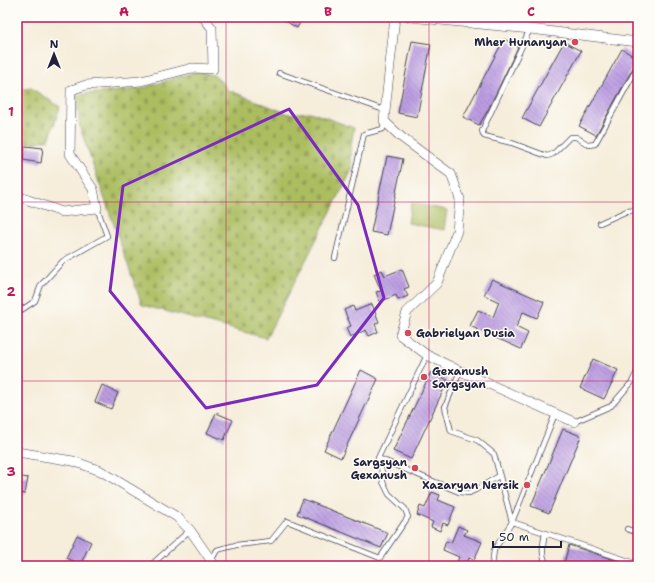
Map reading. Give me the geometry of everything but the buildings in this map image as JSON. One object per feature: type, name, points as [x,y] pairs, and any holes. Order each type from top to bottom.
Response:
[{"type":"street","points":[[17,196],[62,212],[97,208],[93,189],[70,154],[70,90],[86,85],[141,81],[192,68],[213,69],[212,28],[203,17]]},
{"type":"street","points":[[395,17],[384,121],[401,137],[451,174],[460,199],[457,231],[437,283],[407,312],[400,335],[427,355],[574,422]]},
{"type":"street","points":[[410,17],[638,42]]},
{"type":"street","points":[[17,452],[73,461],[101,471],[177,517],[190,530],[213,563]]},
{"type":"lane","points":[[530,29],[482,131],[484,136],[512,143],[548,156],[553,154],[570,137],[576,137],[589,146],[595,144],[638,66]]},
{"type":"lane","points":[[278,73],[384,110]]},
{"type":"lane","points":[[335,258],[364,134],[382,129],[384,121]]},
{"type":"lane","points":[[17,313],[35,301],[41,285],[63,261],[107,236],[97,208]]},
{"type":"lane","points":[[600,223],[627,211],[638,210]]},
{"type":"lane","points":[[213,563],[217,550],[236,545],[270,541],[287,521],[380,558],[408,517],[405,509],[389,494],[383,482],[378,458],[427,355]]},
{"type":"lane","points":[[574,422],[611,406],[632,382],[638,370]]},
{"type":"lane","points":[[460,371],[445,407],[450,431],[477,440],[494,454],[512,522]]},
{"type":"lane","points":[[492,566],[494,550],[512,522],[555,414]]},
{"type":"lane","points":[[378,458],[459,492],[469,493],[499,476]]},
{"type":"lane","points":[[512,522],[638,564]]},
{"type":"lane","points":[[627,529],[638,533]]},
{"type":"lane","points":[[150,566],[190,530]]},
{"type":"lane","points":[[545,533],[542,553],[544,562],[548,566]]},
{"type":"highlighted area","points":[[289,109],[358,205],[384,298],[317,385],[206,408],[110,291],[123,186]]},
{"type":"green space","points":[[198,71],[216,76],[228,90],[289,114],[310,112],[354,128],[351,145],[352,170],[266,338],[142,305],[80,128],[76,95],[140,89]]},
{"type":"green space","points":[[31,88],[60,107],[49,140],[17,145],[17,90]]},
{"type":"green space","points":[[411,203],[447,210],[444,230],[408,223]]},
{"type":"place","name":"Mher Hunanyan","points":[[575,42]]},
{"type":"place","name":"Gabrielyan Dusia","points":[[408,333]]},
{"type":"place","name":"Gexanush Sargsyan","points":[[424,377]]},
{"type":"place","name":"Sargsyan Gexanush","points":[[415,468]]},
{"type":"place","name":"Xazaryan Nersik","points":[[527,485]]}]
